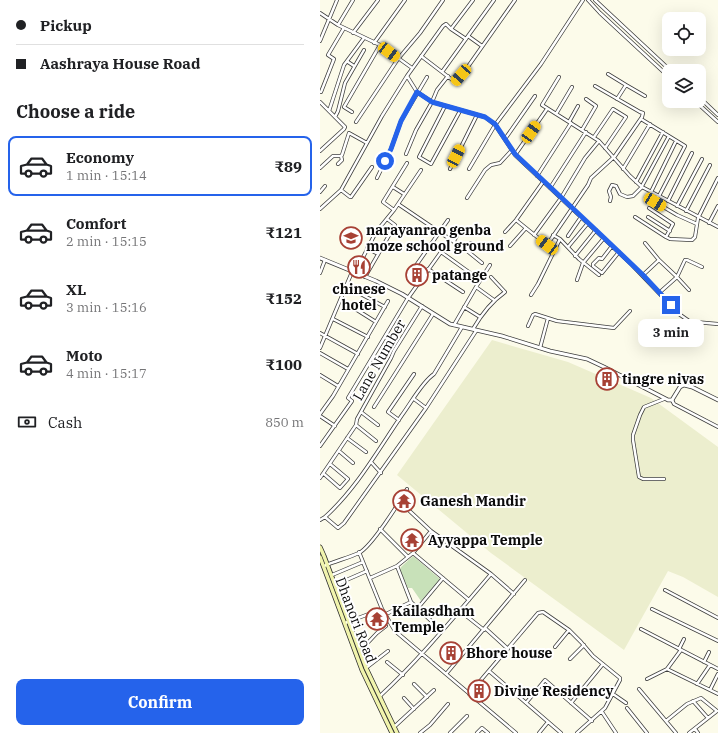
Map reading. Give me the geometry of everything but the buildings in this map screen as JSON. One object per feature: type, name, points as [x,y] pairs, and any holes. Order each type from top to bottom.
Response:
[{"type":"main road","name":"Dhanori Road","points":[[320,547],[347,622],[366,668],[397,733]]},
{"type":"main road","name":"Dhanori Road","points":[[320,557],[332,575],[362,670],[392,733]]},
{"type":"street","points":[[320,41],[337,0]]},
{"type":"street","points":[[338,25],[353,0]]},
{"type":"street","points":[[353,33],[378,0]]},
{"type":"street","points":[[374,43],[405,0]]},
{"type":"street","points":[[356,122],[398,59],[420,33],[443,0]]},
{"type":"street","points":[[451,29],[473,0]]},
{"type":"street","points":[[442,72],[494,0]]},
{"type":"street","points":[[420,56],[455,82],[467,68],[515,0]]},
{"type":"street","points":[[469,169],[495,124],[541,64],[583,0]]},
{"type":"street","points":[[588,0],[662,71]]},
{"type":"street","points":[[595,0],[664,64]]},
{"type":"street","points":[[320,13],[338,25],[380,45],[412,68]]},
{"type":"street","points":[[320,209],[341,190],[406,76],[443,26],[446,24],[451,29],[482,46]]},
{"type":"street","points":[[321,92],[334,59],[328,55],[344,28]]},
{"type":"street","points":[[329,111],[344,65],[348,62],[364,38]]},
{"type":"street","points":[[352,112],[344,107],[380,45]]},
{"type":"street","points":[[335,117],[345,83],[364,50]]},
{"type":"street","points":[[348,62],[354,66]]},
{"type":"street","points":[[608,74],[645,96]]},
{"type":"street","points":[[406,76],[417,92],[432,102],[487,118],[495,124],[515,154],[643,275],[679,314],[689,321],[718,324]]},
{"type":"street","points":[[406,154],[416,130],[437,90],[448,76]]},
{"type":"street","points":[[377,178],[391,149],[401,121],[426,77]]},
{"type":"street","points":[[559,77],[542,105],[599,141],[636,182],[668,202],[718,227]]},
{"type":"street","points":[[617,99],[626,85]]},
{"type":"street","points":[[516,220],[547,245],[588,185],[591,178],[614,158],[641,119],[643,113],[595,86]]},
{"type":"street","points":[[556,114],[572,87]]},
{"type":"street","points":[[505,139],[535,96]]},
{"type":"street","points":[[582,130],[596,106],[586,99]]},
{"type":"street","points":[[320,102],[344,125],[345,128],[320,151]]},
{"type":"street","points":[[706,104],[718,115]]},
{"type":"street","points":[[445,106],[418,157],[431,164],[460,111]]},
{"type":"street","points":[[537,176],[570,123],[578,106]]},
{"type":"street","points":[[515,154],[547,108]]},
{"type":"street","points":[[703,108],[718,122]]},
{"type":"street","points":[[594,137],[613,109],[626,117],[605,148]]},
{"type":"street","points":[[450,169],[476,115]]},
{"type":"street","points":[[641,119],[685,146],[655,202],[677,215],[697,224]]},
{"type":"street","points":[[623,169],[650,124]]},
{"type":"street","points":[[550,188],[586,132]]},
{"type":"street","points":[[636,182],[663,132]]},
{"type":"street","points":[[338,164],[342,160],[341,156],[344,152],[349,133],[368,143]]},
{"type":"street","points":[[610,201],[611,197],[609,191],[612,185],[616,186],[620,194],[627,198],[633,196],[642,186],[668,136]]},
{"type":"street","points":[[534,235],[561,198],[585,158],[599,141]]},
{"type":"street","points":[[651,192],[676,141]]},
{"type":"street","points":[[467,198],[485,170],[491,165],[500,163],[512,150]]},
{"type":"street","points":[[668,202],[692,153]]},
{"type":"street","points":[[320,168],[333,156],[341,156]]},
{"type":"street","points":[[678,206],[702,159]]},
{"type":"street","points":[[394,210],[383,202],[407,163]]},
{"type":"street","points":[[686,211],[710,165]]},
{"type":"street","points":[[341,190],[351,197],[372,167]]},
{"type":"street","points":[[320,348],[353,273],[367,248],[376,232],[394,210],[420,170]]},
{"type":"street","points":[[635,217],[670,239],[692,240],[695,237],[698,218],[718,178]]},
{"type":"street","points":[[505,232],[516,220],[543,182]]},
{"type":"street","points":[[320,192],[326,186]]},
{"type":"street","points":[[393,187],[404,194]]},
{"type":"street","points":[[398,204],[454,241],[482,263]]},
{"type":"street","points":[[709,223],[718,206]]},
{"type":"street","points":[[649,208],[674,224],[666,237]]},
{"type":"street","points":[[568,236],[581,217]]},
{"type":"street","points":[[648,217],[670,231]]},
{"type":"street","points":[[365,277],[395,225],[387,219]]},
{"type":"street","points":[[421,279],[410,274],[448,220]]},
{"type":"street","points":[[568,247],[588,222]]},
{"type":"street","points":[[510,246],[526,228]]},
{"type":"street","points":[[575,256],[596,230]]},
{"type":"street","points":[[454,241],[459,232]]},
{"type":"street","points":[[553,235],[560,239],[575,256],[598,275]]},
{"type":"street","points":[[577,280],[583,263],[604,238]]},
{"type":"street","points":[[531,295],[560,239]]},
{"type":"street","points":[[466,250],[471,243]]},
{"type":"street","points":[[644,243],[689,290]]},
{"type":"street","points":[[612,246],[602,259],[599,258],[593,266],[602,272],[619,252]]},
{"type":"street","points":[[367,248],[378,254]]},
{"type":"street","points":[[320,446],[352,401],[348,398],[408,298],[441,252],[473,275]]},
{"type":"street","points":[[320,258],[353,273],[376,281],[422,306],[453,326],[502,336],[540,348],[587,359],[668,400],[672,400],[674,404],[718,427]]},
{"type":"street","points":[[659,293],[677,277],[686,259],[702,267]]},
{"type":"street","points":[[320,273],[325,260]]},
{"type":"street","points":[[643,275],[660,260]]},
{"type":"street","points":[[453,326],[490,265]]},
{"type":"street","points":[[428,269],[463,292]]},
{"type":"street","points":[[325,517],[338,528],[344,523],[426,408],[475,330],[480,317],[494,300],[505,292],[491,277]]},
{"type":"street","points":[[476,287],[494,300]]},
{"type":"street","points":[[357,292],[385,307]]},
{"type":"street","points":[[335,426],[320,415],[358,354],[388,301]]},
{"type":"street","points":[[350,305],[376,322]]},
{"type":"street","name":"Lane Number","points":[[320,478],[356,425],[357,419],[394,351],[422,306]]},
{"type":"street","points":[[464,306],[480,317]]},
{"type":"street","points":[[528,326],[534,314],[564,322],[614,328],[630,311]]},
{"type":"street","points":[[374,407],[433,314]]},
{"type":"street","points":[[540,348],[548,318]]},
{"type":"street","points":[[333,319],[368,337]]},
{"type":"street","points":[[320,520],[338,505],[371,462],[429,378],[434,374],[462,328]]},
{"type":"street","points":[[320,333],[358,354]]},
{"type":"street","points":[[320,353],[348,369]]},
{"type":"street","points":[[399,420],[388,412],[414,374]]},
{"type":"street","points":[[320,375],[338,386]]},
{"type":"street","points":[[672,400],[680,387],[684,385],[692,387],[718,400]]},
{"type":"street","points":[[664,398],[644,407],[632,438],[639,477],[643,479],[664,479]]},
{"type":"street","points":[[414,399],[426,408]]},
{"type":"street","points":[[361,412],[378,425]]},
{"type":"street","points":[[356,425],[376,441]]},
{"type":"street","points":[[347,438],[366,452]]},
{"type":"street","points":[[339,451],[353,463]]},
{"type":"street","points":[[371,462],[381,473]]},
{"type":"street","points":[[324,474],[340,488],[348,479],[330,464]]},
{"type":"street","points":[[326,565],[359,552],[368,546],[400,502],[407,489]]},
{"type":"street","points":[[400,502],[431,532],[491,574],[514,594]]},
{"type":"street","points":[[380,529],[408,557]]},
{"type":"street","points":[[370,578],[397,566],[413,553],[431,532]]},
{"type":"street","points":[[359,552],[384,615],[395,631],[516,733]]},
{"type":"street","points":[[413,553],[469,600]]},
{"type":"street","points":[[332,575],[363,562]]},
{"type":"street","points":[[397,566],[411,602],[442,632]]},
{"type":"street","points":[[335,585],[367,571]]},
{"type":"street","points":[[380,696],[422,654],[491,574]]},
{"type":"street","points":[[417,609],[443,578]]},
{"type":"street","points":[[446,674],[525,580]]},
{"type":"street","points":[[665,590],[718,618]]},
{"type":"street","points":[[384,615],[411,602]]},
{"type":"street","points":[[347,622],[382,609]]},
{"type":"street","points":[[652,609],[718,641]]},
{"type":"street","points":[[460,611],[508,649]]},
{"type":"street","points":[[469,694],[538,613],[543,612],[568,630],[590,654],[620,678],[613,694],[602,711],[577,733]]},
{"type":"street","points":[[360,651],[386,626]]},
{"type":"street","points":[[642,629],[718,669]]},
{"type":"street","points":[[555,647],[568,630]]},
{"type":"street","points":[[647,679],[667,669],[680,649],[684,639]]},
{"type":"street","points":[[570,660],[584,646]]},
{"type":"street","points":[[366,668],[388,651]]},
{"type":"street","points":[[704,662],[709,652]]},
{"type":"street","points":[[387,662],[402,675]]},
{"type":"street","points":[[571,702],[603,664]]},
{"type":"street","points":[[697,684],[710,665]]},
{"type":"street","points":[[667,669],[718,694]]},
{"type":"street","points":[[488,672],[561,733]]},
{"type":"street","points":[[710,690],[718,674]]},
{"type":"street","points":[[526,703],[545,680],[592,721]]},
{"type":"street","points":[[414,684],[427,697]]},
{"type":"street","points":[[639,688],[676,733]]},
{"type":"street","points":[[394,727],[434,690]]},
{"type":"street","points":[[613,694],[626,703]]},
{"type":"street","points":[[404,698],[414,709]]},
{"type":"street","points":[[666,721],[687,704],[702,698],[718,711],[689,733]]},
{"type":"street","points":[[693,701],[708,718]]},
{"type":"street","points":[[420,733],[430,725],[448,704]]},
{"type":"street","points":[[627,708],[647,733]]},
{"type":"street","points":[[602,711],[616,733]]},
{"type":"street","points":[[450,733],[467,716]]},
{"type":"street","points":[[539,733],[548,722]]},
{"type":"street","points":[[477,733],[482,728],[488,733]]},
{"type":"street","points":[[695,729],[698,733]]},
{"type":"green space","points":[[492,340],[568,362],[651,398],[718,447],[718,597],[683,577],[668,571],[624,650],[491,553],[397,475]]},
{"type":"green space","points":[[413,556],[440,579],[421,601],[412,588],[408,588],[400,570],[401,567]]},
{"type":"place","name":"narayanrao genba moze school ground","points":[[351,238]]},
{"type":"place","name":"chinese hotel","points":[[359,267]]},
{"type":"place","name":"patange","points":[[417,275]]},
{"type":"place","name":"tingre nivas","points":[[607,379]]},
{"type":"place","name":"Ganesh Mandir","points":[[404,501]]},
{"type":"place","name":"Ayyappa Temple","points":[[412,540]]},
{"type":"place","name":"Kailasdham Temple","points":[[377,619]]},
{"type":"place","name":"Bhore house","points":[[451,653]]},
{"type":"place","name":"Divine Residency","points":[[479,691]]},
{"type":"route","points":[[385,161],[401,121],[417,92],[432,102],[487,118],[495,124],[515,154],[643,275],[671,305]]}]
